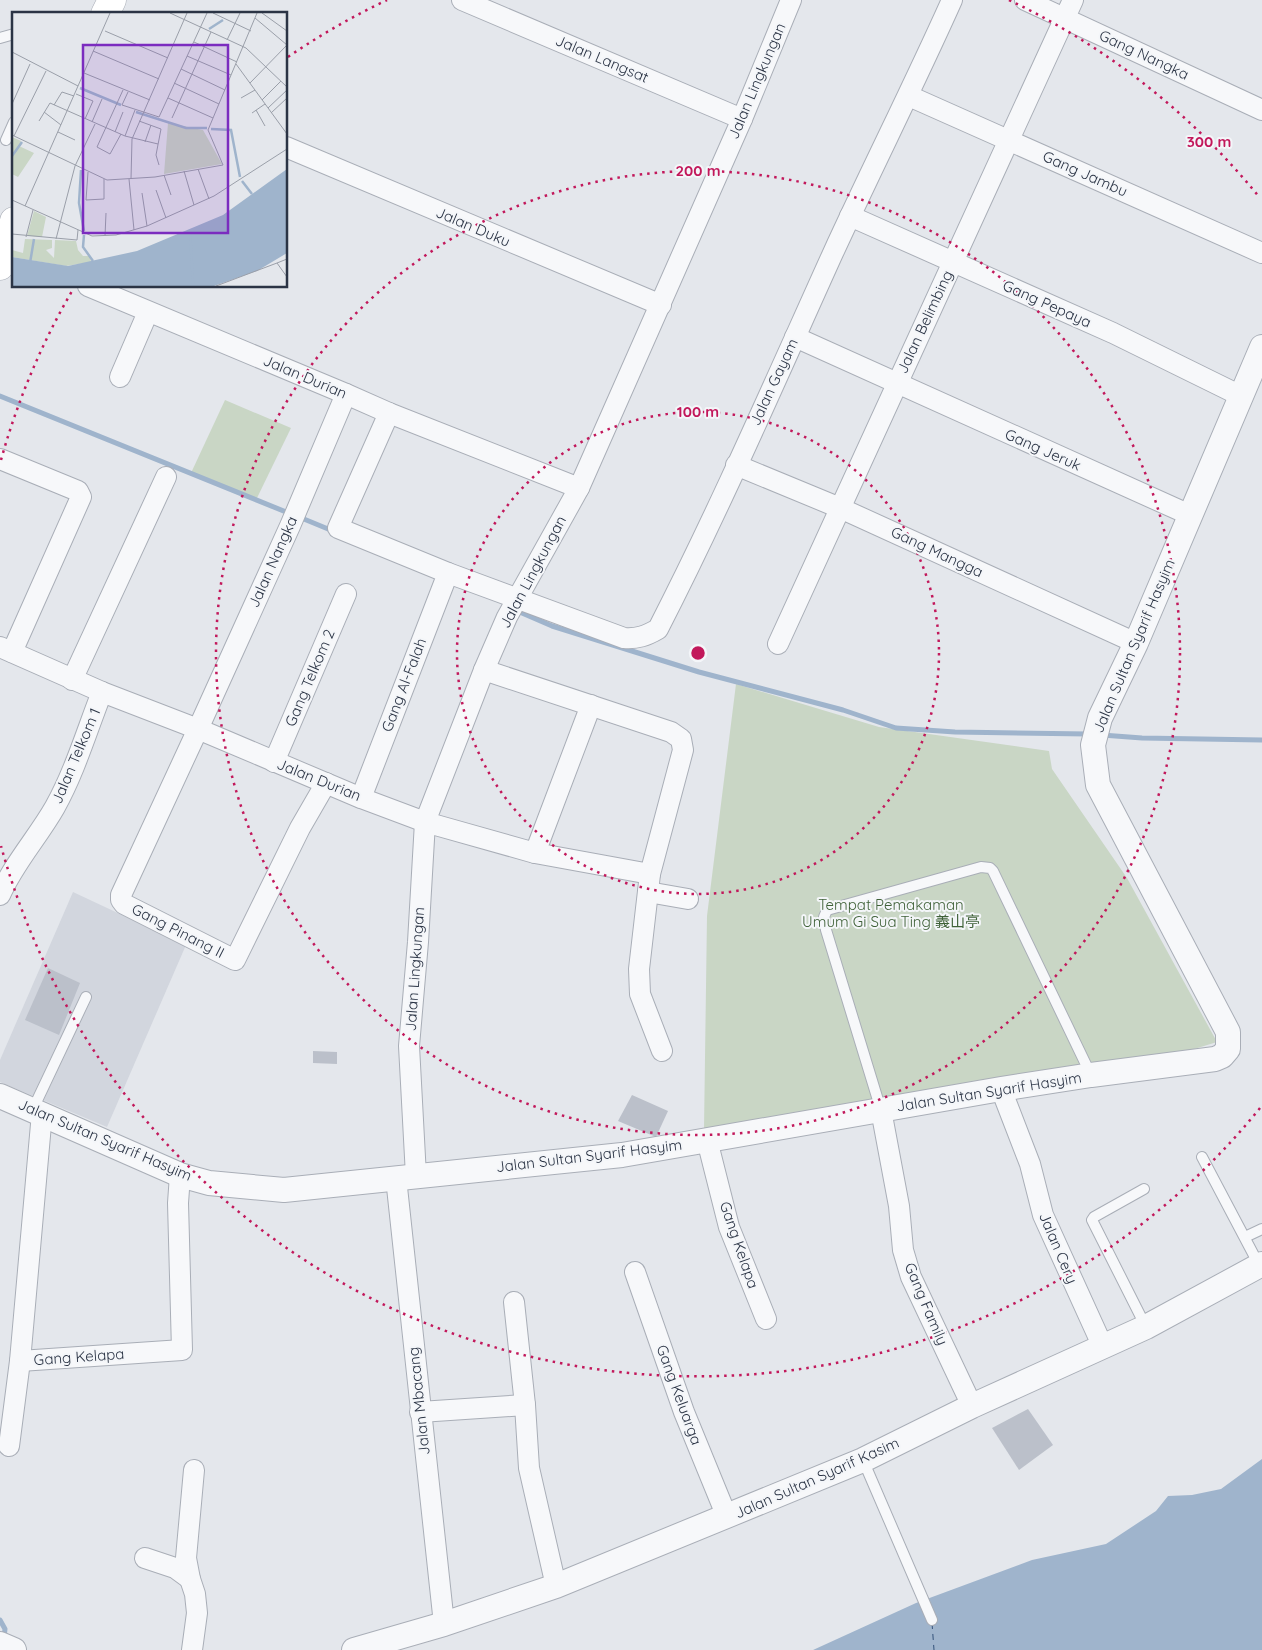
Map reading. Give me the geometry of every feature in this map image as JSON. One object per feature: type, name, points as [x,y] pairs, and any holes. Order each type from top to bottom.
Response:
[{"type":"main road","points":[[106,12],[112,0]]},
{"type":"main road","points":[[127,12],[132,0]]},
{"type":"street","name":"Jalan Langsat","points":[[462,0],[742,119]]},
{"type":"street","name":"Jalan Lingkungan","points":[[406,1177],[409,1046],[418,942],[425,822],[484,670],[507,617],[579,488],[742,119],[791,0]]},
{"type":"street","name":"Jalan Gayam","points":[[389,414],[338,528],[448,573],[624,638],[635,639],[648,636],[658,629],[952,0]]},
{"type":"street","name":"Gang Nangka","points":[[1025,0],[1069,9],[1262,110]]},
{"type":"street","name":"Jalan Belimbing","points":[[778,644],[1069,9]]},
{"type":"street","name":"Gang Jambu","points":[[908,96],[1262,253]]},
{"type":"street","name":"Jalan Duku","points":[[288,148],[661,305]]},
{"type":"street","name":"Gang Pepaya","points":[[850,216],[1113,333],[1241,396]]},
{"type":"street","name":"Jalan Durian","points":[[93,288],[346,394],[389,414],[579,488]]},
{"type":"street","points":[[120,377],[148,312]]},
{"type":"street","name":"Gang Jeruk","points":[[795,337],[1190,515]]},
{"type":"street","name":"Jalan Sultan Syarif Hasyim","points":[[0,1096],[180,1175],[209,1183],[284,1190],[622,1155],[1001,1089],[1215,1059],[1222,1056],[1228,1049],[1228,1032],[1098,785],[1093,744],[1100,718],[1136,643],[1262,348]]},
{"type":"street","name":"Jalan Nangka","points":[[176,773],[198,729],[346,394]]},
{"type":"street","points":[[0,459],[78,491],[81,497],[6,650]]},
{"type":"street","name":"Gang Mangga","points":[[736,465],[840,508],[1136,643]]},
{"type":"street","points":[[72,680],[166,477]]},
{"type":"street","name":"Gang Al-Falah","points":[[361,798],[448,573]]},
{"type":"street","name":"Gang Telkom 2","points":[[274,762],[346,594]]},
{"type":"street","name":"Jalan Durian","points":[[6,650],[72,680],[198,729],[361,798],[425,822],[649,883],[688,899]]},
{"type":"street","points":[[484,670],[671,732],[678,735],[683,744],[649,883],[639,960],[640,994],[662,1051]]},
{"type":"street","name":"Jalan Telkom 1","points":[[0,895],[8,878],[55,807],[102,692]]},
{"type":"street","points":[[535,853],[591,705]]},
{"type":"street","name":"Gang Pinang II","points":[[176,773],[121,895],[121,900],[124,904],[152,919],[235,960],[300,828],[326,783]]},
{"type":"street","name":"Jalan Cery","points":[[1001,1089],[1030,1164],[1043,1215],[1103,1348]]},
{"type":"street","name":"Gang Family","points":[[882,1110],[904,1237],[904,1250],[909,1268],[972,1406]]},
{"type":"street","name":"Gang Kelapa","points":[[37,1111],[20,1361],[182,1350],[178,1203],[180,1175]]},
{"type":"street","name":"Gang Kelapa","points":[[707,1140],[729,1227],[766,1319]]},
{"type":"street","name":"Jalan Mbacang","points":[[406,1177],[420,1412],[444,1624]]},
{"type":"street","name":"Jalan Sultan Syarif Kasim","points":[[354,1650],[444,1624],[556,1586],[863,1460],[972,1406],[1146,1327],[1261,1265]]},
{"type":"street","name":"Gang Keluarga","points":[[635,1272],[684,1412],[727,1517]]},
{"type":"street","points":[[514,1302],[525,1406],[529,1468],[556,1586]]},
{"type":"street","points":[[9,1446],[20,1361]]},
{"type":"street","points":[[420,1412],[525,1406]]},
{"type":"street","points":[[192,1650],[197,1613],[195,1594],[186,1558],[194,1470]]},
{"type":"street","points":[[145,1558],[175,1568],[190,1579]]},
{"type":"street","points":[[0,1644],[14,1650]]},
{"type":"lane","points":[[7,141],[12,127]]},
{"type":"lane","points":[[882,1110],[826,930],[824,917],[826,910],[981,867],[990,868],[993,871],[1091,1075]]},
{"type":"lane","points":[[37,1111],[86,997]]},
{"type":"lane","points":[[1202,1157],[1261,1265]]},
{"type":"lane","points":[[1144,1189],[1094,1217],[1092,1220],[1146,1327]]},
{"type":"lane","points":[[1245,1237],[1262,1229]]},
{"type":"lane","points":[[863,1460],[932,1620]]},
{"type":"shaded area","points":[[73,892],[186,945],[107,1127],[0,1082],[0,1060]]},
{"type":"green space","points":[[225,400],[291,428],[256,500],[191,473]]},
{"type":"green space","name":"Tempat Pemakaman Umum Gi Sua Ting 義山亭","points":[[736,684],[879,727],[1049,751],[1052,769],[1127,878],[1217,1042],[1191,1050],[704,1129],[707,916]]},
{"type":"water","points":[[1262,1459],[1262,1650],[813,1650],[916,1603],[1032,1560],[1106,1544],[1156,1511],[1168,1496],[1192,1495],[1221,1489]]},
{"type":"building","points":[[48,968],[80,983],[59,1035],[25,1020]]},
{"type":"building","points":[[313,1051],[337,1052],[337,1064],[313,1063]]},
{"type":"building","points":[[632,1095],[668,1111],[656,1137],[618,1121]]},
{"type":"building","points":[[1028,1409],[1053,1445],[1019,1470],[992,1428]]},
{"type":"waterway","points":[[0,396],[291,514]]},
{"type":"waterway","points":[[299,517],[333,531]]},
{"type":"waterway","points":[[515,610],[552,626],[699,672],[843,710],[896,728],[955,732],[1088,734]]},
{"type":"waterway","points":[[1102,735],[1142,738],[1262,740]]},
{"type":"waterway","points":[[0,1620],[5,1629],[4,1638]]},
{"type":"ferry route","points":[[932,1623],[934,1650]]}]
